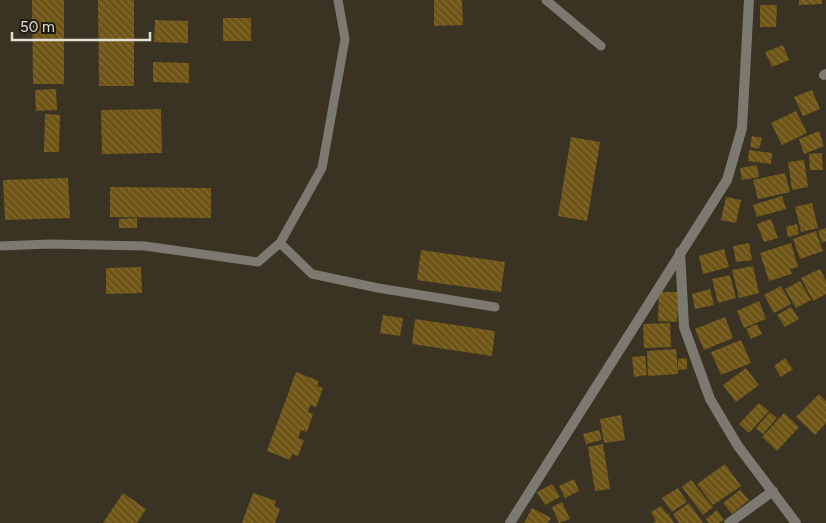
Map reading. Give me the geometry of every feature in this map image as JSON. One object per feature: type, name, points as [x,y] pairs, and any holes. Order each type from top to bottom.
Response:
[{"type":"street","points":[[510,523],[680,252],[728,180],[742,128],[749,0]]},
{"type":"street","points":[[680,252],[684,327],[710,399],[738,446],[796,523]]},
{"type":"street","points":[[729,523],[773,491]]},
{"type":"lane","points":[[0,246],[50,244],[145,246],[258,262],[280,243],[322,168],[345,39],[338,0]]},
{"type":"lane","points":[[546,0],[601,46]]},
{"type":"lane","points":[[280,243],[312,274],[378,288],[495,307]]},
{"type":"building","points":[[32,0],[64,0],[64,84],[33,84]]},
{"type":"building","points":[[98,0],[134,0],[134,86],[99,86]]},
{"type":"building","points":[[434,0],[462,0],[463,25],[434,26]]},
{"type":"building","points":[[799,0],[822,0],[822,4],[799,5]]},
{"type":"building","points":[[760,5],[777,5],[776,27],[760,27]]},
{"type":"building","points":[[223,18],[251,18],[251,41],[223,41]]},
{"type":"building","points":[[155,20],[188,21],[188,43],[154,42]]},
{"type":"building","points":[[783,45],[789,60],[772,67],[765,52]]},
{"type":"building","points":[[153,62],[189,63],[189,83],[153,82]]},
{"type":"building","points":[[56,89],[57,110],[36,111],[35,90]]},
{"type":"building","points":[[812,90],[820,109],[803,116],[794,97]]},
{"type":"building","points":[[161,109],[162,153],[102,154],[101,110]]},
{"type":"building","points":[[796,111],[807,133],[782,145],[771,123]]},
{"type":"building","points":[[45,114],[60,115],[59,152],[44,152]]},
{"type":"building","points":[[819,131],[824,146],[804,154],[799,139]]},
{"type":"building","points":[[752,136],[762,138],[759,149],[750,147]]},
{"type":"building","points":[[571,137],[600,142],[587,221],[558,216]]},
{"type":"building","points":[[749,150],[772,153],[771,164],[748,161]]},
{"type":"building","points":[[822,153],[823,170],[810,170],[809,154]]},
{"type":"building","points":[[804,160],[808,187],[792,190],[788,162]]},
{"type":"building","points":[[757,165],[759,177],[742,180],[740,168]]},
{"type":"building","points":[[785,173],[790,192],[758,199],[753,180]]},
{"type":"building","points":[[68,178],[70,218],[5,220],[3,180]]},
{"type":"building","points":[[110,187],[211,188],[211,218],[110,217]]},
{"type":"building","points":[[782,196],[786,209],[757,217],[753,205]]},
{"type":"building","points":[[726,197],[741,200],[736,223],[721,220]]},
{"type":"building","points":[[812,203],[818,228],[801,232],[795,207]]},
{"type":"building","points":[[137,218],[137,228],[119,228],[119,219]]},
{"type":"building","points":[[771,219],[778,238],[764,242],[757,224]]},
{"type":"building","points":[[797,224],[799,234],[788,237],[786,227]]},
{"type":"building","points":[[826,228],[826,241],[822,243],[818,231]]},
{"type":"building","points":[[816,231],[823,251],[800,259],[793,239]]},
{"type":"building","points":[[749,243],[752,260],[736,262],[733,246]]},
{"type":"building","points":[[791,243],[798,267],[790,269],[792,274],[769,281],[760,253]]},
{"type":"building","points":[[724,249],[729,267],[703,274],[699,256]]},
{"type":"building","points":[[421,250],[505,262],[501,292],[417,280]]},
{"type":"building","points":[[753,266],[759,293],[739,298],[732,270]]},
{"type":"building","points":[[141,267],[142,293],[106,294],[106,268]]},
{"type":"building","points":[[820,269],[826,281],[826,294],[813,301],[801,278]]},
{"type":"building","points":[[730,275],[736,298],[718,303],[712,279]]},
{"type":"building","points":[[800,281],[811,300],[796,308],[785,289]]},
{"type":"building","points":[[781,286],[791,304],[774,313],[764,295]]},
{"type":"building","points":[[710,289],[714,305],[695,309],[692,294]]},
{"type":"building","points":[[659,292],[679,292],[677,322],[658,321]]},
{"type":"building","points":[[759,301],[766,319],[744,328],[737,311]]},
{"type":"building","points":[[791,307],[799,319],[785,327],[777,315]]},
{"type":"building","points":[[383,315],[403,318],[400,336],[380,333]]},
{"type":"building","points":[[725,317],[733,338],[704,350],[695,329]]},
{"type":"building","points":[[415,319],[495,331],[492,356],[412,344]]},
{"type":"building","points":[[670,323],[671,347],[644,348],[643,324]]},
{"type":"building","points":[[757,324],[762,334],[751,339],[746,329]]},
{"type":"building","points":[[741,340],[751,363],[721,375],[711,352]]},
{"type":"building","points":[[676,349],[678,374],[648,376],[647,351]]},
{"type":"building","points":[[645,356],[647,375],[634,377],[632,357]]},
{"type":"building","points":[[687,358],[687,369],[678,370],[678,359]]},
{"type":"building","points":[[785,358],[793,369],[781,377],[774,366]]},
{"type":"building","points":[[746,368],[759,385],[736,402],[723,385]]},
{"type":"building","points":[[296,372],[319,381],[317,386],[323,388],[316,407],[310,405],[308,412],[313,414],[307,432],[301,430],[298,438],[304,440],[298,456],[292,454],[290,460],[267,451]]},
{"type":"building","points":[[819,394],[826,401],[826,423],[815,435],[796,417]]},
{"type":"building","points":[[759,403],[769,411],[749,433],[739,424]]},
{"type":"building","points":[[770,412],[777,418],[763,434],[756,428]]},
{"type":"building","points":[[784,413],[799,427],[777,451],[762,437]]},
{"type":"building","points":[[621,415],[625,440],[604,443],[600,419]]},
{"type":"building","points":[[599,430],[602,440],[586,444],[583,434]]},
{"type":"building","points":[[603,444],[610,489],[595,491],[588,447]]},
{"type":"building","points":[[725,464],[741,486],[713,505],[697,484]]},
{"type":"building","points":[[574,479],[579,491],[565,498],[559,486]]},
{"type":"building","points":[[691,480],[713,507],[703,515],[682,487]]},
{"type":"building","points":[[552,484],[560,497],[545,505],[537,492]]},
{"type":"building","points":[[678,488],[687,502],[672,512],[662,498]]},
{"type":"building","points":[[740,490],[749,500],[732,514],[723,503]]},
{"type":"building","points":[[123,493],[146,509],[137,523],[103,523]]},
{"type":"building","points":[[253,493],[276,501],[274,506],[280,509],[275,523],[242,523]]},
{"type":"building","points":[[562,502],[570,519],[559,523],[552,507]]},
{"type":"building","points":[[689,503],[703,523],[679,523],[673,514]]},
{"type":"building","points":[[661,506],[674,523],[653,523],[656,521],[651,512]]},
{"type":"building","points":[[532,508],[551,518],[548,523],[524,523]]},
{"type":"building","points":[[717,510],[724,520],[719,523],[709,523],[706,519]]}]
